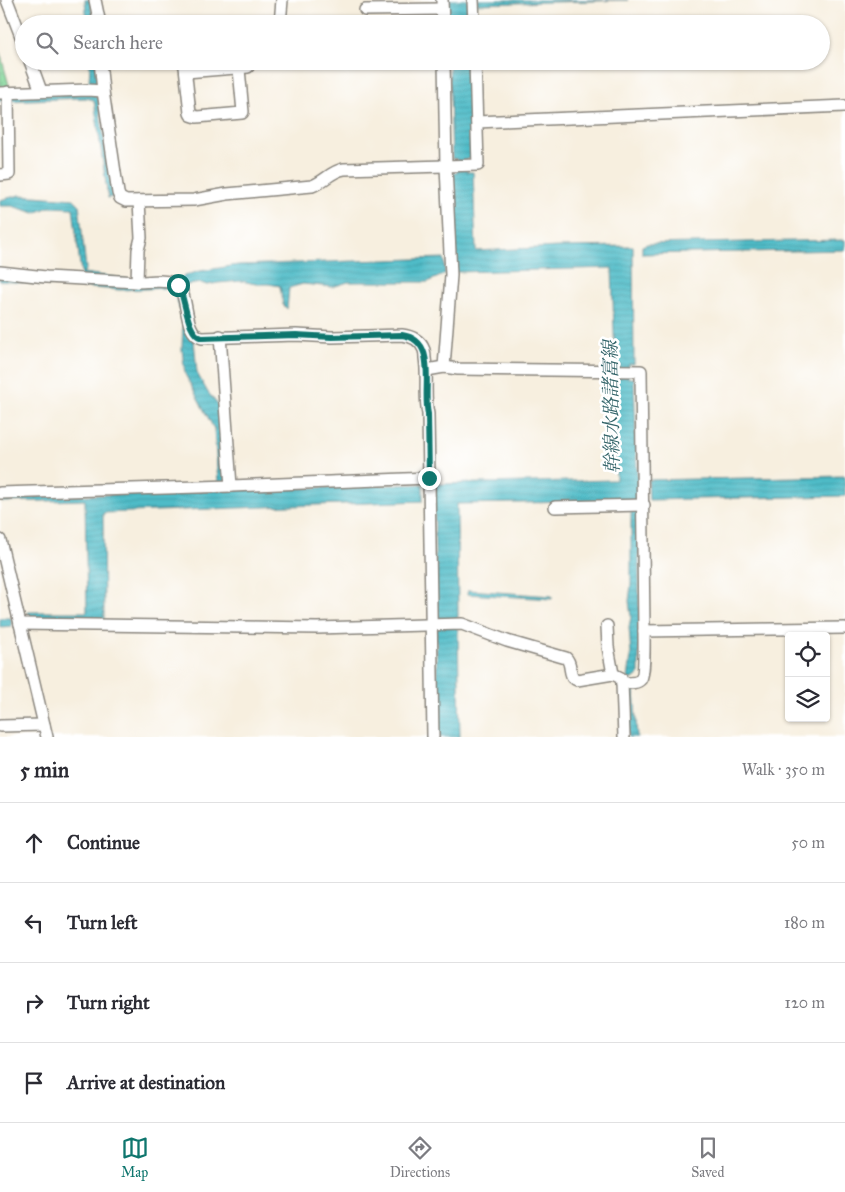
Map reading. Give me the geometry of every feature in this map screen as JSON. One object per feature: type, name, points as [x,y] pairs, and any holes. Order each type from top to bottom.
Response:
[{"type":"street","points":[[7,0],[15,21]]},
{"type":"street","points":[[95,0],[98,15]]},
{"type":"street","points":[[281,15],[282,0]]},
{"type":"street","points":[[473,0],[474,15]]},
{"type":"street","points":[[365,10],[391,5],[442,5]]},
{"type":"street","points":[[33,70],[41,91]]},
{"type":"street","points":[[101,70],[118,193],[120,198],[126,201],[194,200],[227,194],[312,186],[318,184],[334,172],[344,169],[478,165],[475,70]]},
{"type":"street","points":[[215,70],[186,72],[191,115],[197,117],[242,113],[244,70]]},
{"type":"street","points":[[444,367],[457,165],[445,70]]},
{"type":"street","points":[[0,175],[9,174],[4,126],[6,96],[41,91],[103,91]]},
{"type":"street","points":[[478,122],[845,106]]},
{"type":"street","points":[[137,282],[140,238],[139,201]]},
{"type":"street","points":[[0,272],[46,277],[170,282],[179,287],[190,323],[195,334],[202,338],[220,336],[296,335],[332,337],[402,335],[410,336],[418,341],[424,350],[427,370],[426,406],[428,414],[429,487],[441,625],[433,737]]},
{"type":"street","points":[[220,336],[231,486]]},
{"type":"street","points":[[20,624],[317,628],[462,624],[507,641],[566,658],[570,661],[574,679],[578,680],[612,674],[628,683],[640,680],[642,677],[644,631],[641,371],[458,369],[444,367],[427,370]]},
{"type":"street","points":[[0,493],[231,486],[429,487]]},
{"type":"street","points":[[555,507],[644,505]]},
{"type":"street","points":[[1,545],[47,737]]},
{"type":"street","points":[[607,626],[612,674]]},
{"type":"street","points":[[644,631],[845,628]]},
{"type":"street","points":[[624,737],[628,683]]},
{"type":"street","points":[[0,726],[44,725]]},
{"type":"green space","points":[[0,52],[10,89],[0,89]]},
{"type":"water","points":[[85,0],[90,0],[92,15],[86,15]]},
{"type":"water","points":[[447,0],[468,0],[468,15],[448,15]]},
{"type":"water","points":[[477,0],[628,0],[477,4]]},
{"type":"water","points":[[90,70],[96,70],[97,86],[94,95],[98,98],[113,197],[108,198],[94,100],[86,98],[0,101],[0,97],[91,86],[89,84]]},
{"type":"water","points":[[449,70],[469,70],[473,158],[467,159],[467,172],[473,172],[476,251],[633,246],[634,364],[629,364],[628,378],[634,378],[638,501],[457,504],[458,618],[452,619],[458,630],[460,737],[438,737],[436,630],[442,619],[436,619],[434,484],[616,480],[614,379],[620,378],[620,364],[615,364],[612,268],[455,272],[452,173],[457,173],[457,159],[452,159]]},
{"type":"water","points":[[20,195],[74,199],[79,204],[86,269],[83,273],[172,285],[176,288],[182,282],[180,279],[184,275],[238,265],[444,258],[445,274],[428,282],[348,282],[332,287],[303,284],[289,288],[287,309],[283,305],[280,286],[241,281],[208,285],[201,283],[184,284],[178,290],[186,322],[194,340],[197,373],[207,391],[221,409],[226,482],[218,482],[214,429],[185,374],[182,349],[183,322],[175,293],[168,288],[120,290],[0,281],[0,276],[80,282],[81,273],[73,208],[49,207],[35,213],[12,206],[0,206],[0,200]]},
{"type":"water","points":[[845,240],[845,250],[642,254],[642,246],[647,244]]},
{"type":"water","points":[[845,476],[845,496],[649,500],[648,480]]},
{"type":"water","points":[[423,484],[423,501],[103,513],[104,622],[30,621],[28,612],[87,612],[85,500],[2,502],[2,498]]},
{"type":"water","points":[[631,509],[639,509],[639,674],[633,679],[628,679],[631,655],[629,601],[631,585]]},
{"type":"water","points":[[468,590],[552,596],[552,599],[467,594]]},
{"type":"water","points":[[0,618],[11,618],[12,626],[0,627]]},
{"type":"water","points":[[628,687],[634,687],[637,737],[628,737],[626,693]]},
{"type":"route","points":[[178,285],[190,323],[195,334],[202,338],[259,335],[332,337],[402,335],[410,336],[418,341],[424,350],[427,370],[426,406],[428,414],[429,478]]},
{"type":"water label","name":"幹線水路諸富線","points":[[611,407]]}]
